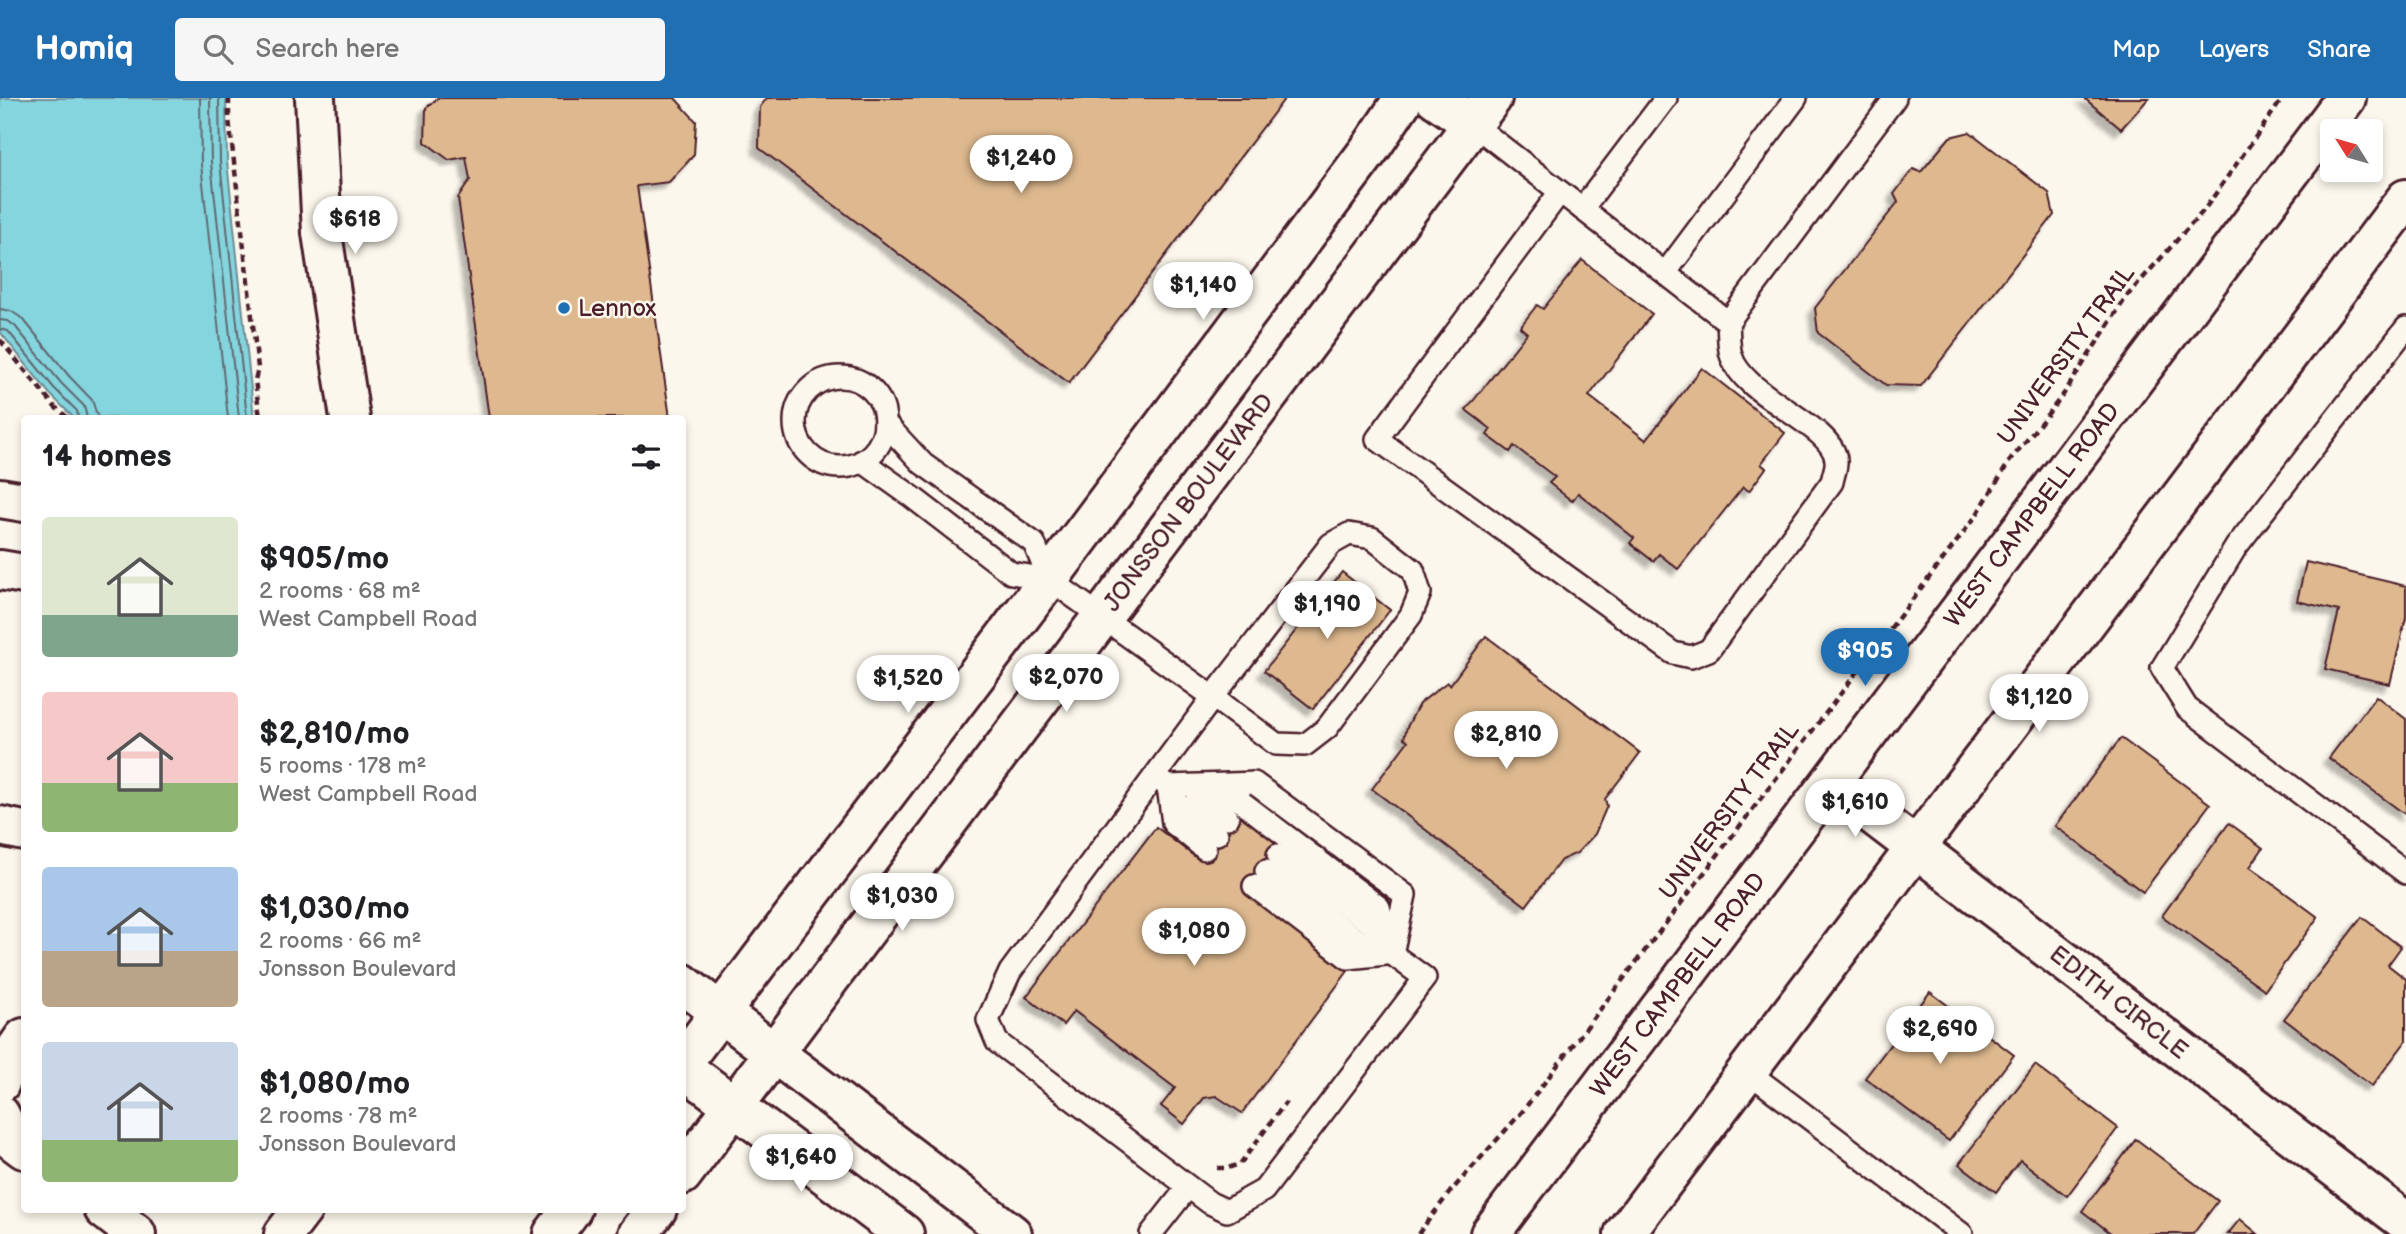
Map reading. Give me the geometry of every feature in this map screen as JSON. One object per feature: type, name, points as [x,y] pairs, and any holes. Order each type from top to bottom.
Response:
[{"type":"street","points":[[315,98],[322,233],[350,415]]},
{"type":"street","points":[[686,1059],[1049,579],[1372,146],[1404,98]]},
{"type":"street","points":[[1436,98],[1483,111]]},
{"type":"street","name":"WEST CAMPBELL ROAD","points":[[1490,1234],[2346,98]]},
{"type":"street","name":"JONSSON BOULEVARD","points":[[686,1170],[1483,111]]},
{"type":"street","points":[[1624,1234],[2406,199]]},
{"type":"street","points":[[0,498],[21,502]]},
{"type":"street","points":[[0,569],[21,573]]},
{"type":"street","name":"EDITH CIRCLE","points":[[1830,783],[2406,1222]]},
{"type":"street","points":[[0,826],[21,830]]},
{"type":"street","points":[[686,986],[1012,1234]]},
{"type":"street","points":[[0,1083],[5,1065],[21,1042]]},
{"type":"street","points":[[686,1068],[904,1234]]},
{"type":"street","points":[[0,1115],[12,1140],[21,1147]]},
{"type":"street","points":[[109,1213],[136,1234]]},
{"type":"street","points":[[284,1234],[300,1213]]},
{"type":"street","points":[[553,1234],[569,1213]]},
{"type":"street","points":[[638,1234],[654,1213]]},
{"type":"lane","points":[[1582,209],[1666,98]]},
{"type":"lane","points":[[1666,272],[1796,98]]},
{"type":"lane","points":[[1560,192],[1377,439],[1673,653],[1690,657],[1709,650],[1832,482],[1836,461],[1830,443],[1752,385],[1739,370],[1731,356],[1728,322],[1895,98]]},
{"type":"lane","points":[[1483,111],[1560,192],[1728,322]]},
{"type":"lane","points":[[2406,328],[2236,547],[2162,668],[2187,708],[2406,873]]},
{"type":"lane","points":[[833,377],[849,377],[876,394],[884,408],[885,423],[882,439],[874,452],[847,467],[831,467],[817,461],[805,451],[797,437],[795,421],[798,406],[806,393],[818,382],[833,377]]},
{"type":"lane","points":[[885,423],[923,464],[1034,543],[1049,579]]},
{"type":"lane","points":[[862,461],[1011,573],[1049,579],[1103,616],[1213,697],[1276,744],[1305,745],[1327,728],[1411,615],[1420,593],[1413,570],[1372,538],[1349,534],[1331,544],[1213,697],[1162,781],[1010,972],[988,1020],[997,1042],[1188,1187],[1227,1211],[1264,1190],[1425,978],[1392,954],[1371,924],[1266,870],[1348,958],[1392,954]]},
{"type":"lane","points":[[1162,781],[1201,798],[1217,834],[1173,823],[1162,781]]},
{"type":"lane","points":[[1162,781],[1254,783],[1405,895],[1392,954]]},
{"type":"lane","points":[[1747,1071],[1962,1234]]},
{"type":"lane","points":[[1151,1234],[1188,1187]]},
{"type":"path","points":[[229,98],[229,119],[258,368],[255,380],[260,415]]},
{"type":"path","name":"UNIVERSITY TRAIL","points":[[1418,1234],[1450,1192],[1522,1112],[1976,516],[2009,462],[2063,395],[2127,296],[2204,210],[2283,98]]},
{"type":"path","points":[[0,340],[64,415]]},
{"type":"path","points":[[1209,1166],[1224,1169],[1240,1164],[1286,1102]]},
{"type":"water","points":[[0,98],[226,98],[227,161],[254,415],[71,415],[49,393],[0,332]]},
{"type":"building","name":"Lennox","points":[[438,98],[675,98],[696,121],[694,155],[669,182],[637,186],[670,415],[489,415],[458,198],[470,180],[466,157],[449,160],[425,142],[426,108]]},
{"type":"building","points":[[767,98],[1285,98],[1069,383],[759,148],[760,107]]},
{"type":"building","points":[[2084,98],[2149,98],[2121,129]]},
{"type":"building","points":[[1970,132],[2049,193],[2054,215],[1921,386],[1886,385],[1818,333],[1815,308],[1898,202],[1894,194],[1913,169],[1921,172],[1950,137]]},
{"type":"building","points":[[1582,260],[1652,314],[1589,396],[1646,440],[1702,368],[1785,433],[1761,464],[1766,468],[1749,491],[1743,487],[1678,569],[1659,554],[1653,561],[1630,543],[1634,538],[1578,493],[1572,501],[1549,483],[1555,477],[1514,446],[1510,452],[1487,435],[1491,429],[1466,410],[1527,333],[1520,327],[1537,305],[1543,309]]},
{"type":"building","points":[[2306,562],[2406,586],[2406,618],[2390,684],[2325,669],[2339,611],[2297,601]]},
{"type":"building","points":[[1342,572],[1390,610],[1313,709],[1264,671]]},
{"type":"building","points":[[1486,636],[1640,753],[1605,799],[1607,806],[1595,834],[1577,853],[1561,860],[1526,906],[1372,789],[1408,741],[1404,738],[1407,727],[1419,704],[1447,682],[1450,685]]},
{"type":"building","points":[[2376,696],[2406,719],[2406,815],[2329,758]]},
{"type":"building","points":[[2121,738],[2210,804],[2143,892],[2055,826]]},
{"type":"building","points":[[1240,803],[1289,840],[1247,894],[1348,971],[1242,1113],[1216,1096],[1204,1098],[1184,1124],[1161,1106],[1175,1088],[1074,1011],[1063,1025],[1026,997],[1156,827],[1198,859]]},
{"type":"building","points":[[2229,823],[2263,848],[2250,867],[2318,917],[2265,990],[2162,916]]},
{"type":"building","points":[[2362,917],[2401,947],[2388,965],[2406,979],[2406,1041],[2372,1086],[2284,1019]]},
{"type":"building","points":[[1930,992],[2014,1055],[1949,1141],[1865,1078]]},
{"type":"building","points":[[2035,1065],[2118,1128],[2067,1196],[2020,1160],[1996,1192],[1959,1164]]},
{"type":"building","points":[[2136,1139],[2218,1201],[2193,1234],[2112,1234],[2082,1211]]},
{"type":"building","points":[[2240,1219],[2258,1234],[2228,1234]]},
{"type":"place","name":"Lennox","points":[[564,308]]}]
